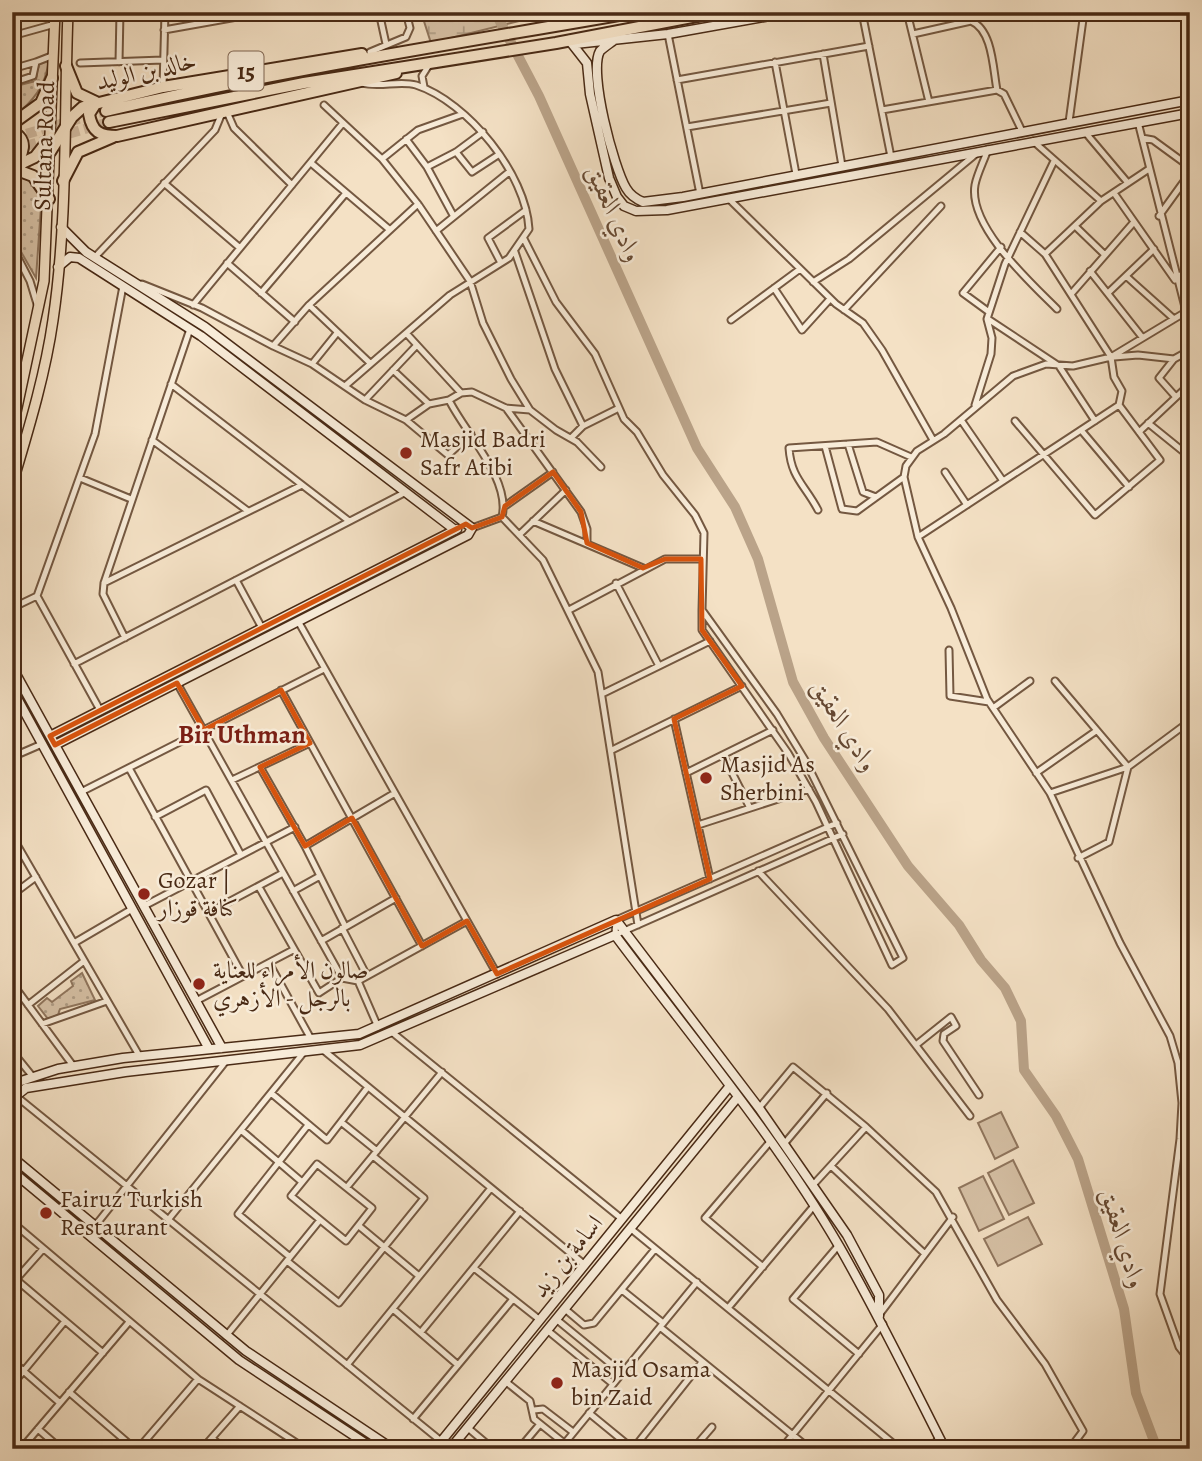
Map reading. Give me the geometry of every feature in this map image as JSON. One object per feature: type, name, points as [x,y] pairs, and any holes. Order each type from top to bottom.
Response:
[{"type":"highway","points":[[115,136],[101,135],[93,128],[89,114],[397,52],[554,27],[575,17],[636,12]]},
{"type":"highway","points":[[66,66],[77,93],[103,110],[240,94],[565,42],[719,12]]},
{"type":"highway","name":"خالد بن الوليد","points":[[12,166],[35,157],[80,109],[103,110],[163,87],[296,62],[370,52],[397,52]]},
{"type":"highway","name":"15","points":[[115,136],[361,83],[394,75],[404,67]]},
{"type":"highway","points":[[12,124],[36,108],[45,97],[52,78]]},
{"type":"highway","name":"خالد بن الوليد","points":[[50,152],[65,123]]},
{"type":"highway","points":[[12,132],[22,140],[24,149],[12,166],[33,176],[49,200]]},
{"type":"highway","points":[[63,181],[78,152],[115,136]]},
{"type":"main road","name":"Sultana Road","points":[[12,431],[39,311],[49,200],[55,12]]},
{"type":"main road","name":"Sultana Road","points":[[12,485],[35,408],[53,321],[61,227],[68,12]]},
{"type":"main road","points":[[554,27],[560,12]]},
{"type":"main road","points":[[565,42],[613,41],[668,34],[792,12]]},
{"type":"main road","points":[[575,17],[595,13]]},
{"type":"main road","points":[[613,41],[600,52],[595,94],[609,178],[624,206],[646,212],[1190,113]]},
{"type":"main road","points":[[565,42],[587,63],[626,188],[634,198],[642,202],[700,194],[1190,100]]},
{"type":"main road","points":[[61,227],[125,282],[455,530]]},
{"type":"main road","points":[[58,267],[71,257],[79,257],[205,327],[469,526]]},
{"type":"main road","points":[[50,736],[455,530],[469,526]]},
{"type":"main road","points":[[55,745],[468,535],[469,526]]},
{"type":"main road","points":[[12,667],[222,1048]]},
{"type":"main road","points":[[12,689],[209,1049]]},
{"type":"main road","points":[[12,1084],[74,1067],[140,1057],[359,1034],[616,920],[759,1108],[847,1235],[879,1295],[881,1320]]},
{"type":"main road","points":[[14,1098],[26,1088],[228,1059],[360,1045],[615,935],[737,1098],[838,1245],[881,1320],[944,1449]]},
{"type":"main road","points":[[161,961],[171,955]]},
{"type":"main road","name":"اسامة بن زید","points":[[438,1445],[729,1087]]},
{"type":"main road","name":"اسامة بن زید","points":[[450,1449],[737,1098]]},
{"type":"main road","points":[[12,1157],[226,1336],[393,1449]]},
{"type":"main road","points":[[14,1175],[239,1360],[374,1449]]},
{"type":"street","points":[[119,62],[120,12]]},
{"type":"street","points":[[163,87],[165,12]]},
{"type":"street","points":[[164,30],[265,12]]},
{"type":"street","points":[[379,12],[386,44]]},
{"type":"street","points":[[370,52],[406,37],[409,22],[406,12]]},
{"type":"street","points":[[862,12],[891,157]]},
{"type":"street","points":[[907,12],[929,102]]},
{"type":"street","points":[[1069,122],[1084,12]]},
{"type":"street","points":[[913,34],[971,22],[976,24],[987,38],[997,90]]},
{"type":"street","points":[[12,36],[55,24]]},
{"type":"street","points":[[668,34],[700,194]]},
{"type":"street","points":[[677,80],[869,46]]},
{"type":"street","points":[[823,54],[842,166]]},
{"type":"street","points":[[12,69],[54,55]]},
{"type":"street","points":[[79,63],[163,60]]},
{"type":"street","points":[[12,83],[33,76],[36,62]]},
{"type":"street","points":[[775,62],[796,174]]},
{"type":"street","points":[[426,90],[422,76],[434,63]]},
{"type":"street","points":[[345,386],[470,281],[501,263],[515,251],[529,229],[526,210],[509,172],[483,132],[463,114],[426,90],[407,83],[382,86],[361,83]]},
{"type":"street","points":[[882,110],[997,90],[1004,94],[1022,131]]},
{"type":"street","points":[[687,127],[831,103]]},
{"type":"street","points":[[1170,104],[1172,116]]},
{"type":"street","points":[[324,106],[382,159],[436,230],[470,281],[483,323],[530,410],[571,438],[601,467]]},
{"type":"street","points":[[94,257],[215,131],[224,112]]},
{"type":"street","points":[[224,112],[234,128],[292,185]]},
{"type":"street","points":[[382,159],[418,130],[463,114]]},
{"type":"street","points":[[1138,122],[1175,280],[1190,327]]},
{"type":"street","points":[[193,304],[343,123]]},
{"type":"street","points":[[427,167],[456,152],[483,132]]},
{"type":"street","points":[[1085,132],[1128,183]]},
{"type":"street","points":[[1142,138],[1153,140],[1190,167]]},
{"type":"street","points":[[406,139],[427,167],[453,215]]},
{"type":"street","points":[[1033,141],[1101,201]]},
{"type":"street","points":[[984,150],[975,186],[976,209],[1001,247],[1057,309]]},
{"type":"street","points":[[813,282],[849,259],[984,150]]},
{"type":"street","points":[[456,152],[472,172],[498,155]]},
{"type":"street","points":[[974,408],[991,354],[992,338],[987,319],[989,312],[1009,256],[1054,161]]},
{"type":"street","points":[[311,163],[390,230]]},
{"type":"street","points":[[824,169],[827,179]]},
{"type":"street","points":[[1045,254],[1101,201],[1149,169]]},
{"type":"street","points":[[436,230],[509,172]]},
{"type":"street","points":[[1159,216],[1190,173]]},
{"type":"street","points":[[164,183],[240,248]]},
{"type":"street","points":[[261,293],[346,193]]},
{"type":"street","points":[[1114,193],[1175,280]]},
{"type":"street","points":[[728,198],[830,299],[863,323],[882,350],[933,440]]},
{"type":"street","points":[[273,346],[309,305],[418,204]]},
{"type":"street","points":[[844,310],[941,206]]},
{"type":"street","points":[[501,263],[488,238],[526,210]]},
{"type":"street","points":[[1072,293],[1134,222]]},
{"type":"street","points":[[1074,226],[1104,254]]},
{"type":"street","points":[[918,537],[1119,405],[1122,391],[1114,377],[1111,357],[1045,254],[1020,232]]},
{"type":"street","points":[[524,239],[555,302],[595,354],[619,408],[649,449],[663,475],[695,515],[704,533],[706,547],[701,559],[702,630],[773,730],[808,789],[892,965],[903,958],[806,760],[777,713],[702,610]]},
{"type":"street","points":[[12,247],[30,281],[39,311]]},
{"type":"street","points":[[989,312],[963,293],[1001,247]]},
{"type":"street","points":[[1108,293],[1154,249]]},
{"type":"street","points":[[515,251],[555,369],[583,425]]},
{"type":"street","points":[[227,263],[295,322]]},
{"type":"street","points":[[1175,280],[1190,267]]},
{"type":"street","points":[[731,320],[800,269]]},
{"type":"street","points":[[1090,271],[1142,337]]},
{"type":"street","points":[[1126,276],[1174,319]]},
{"type":"street","points":[[12,608],[37,596],[80,478],[95,434],[125,282],[193,304],[312,364],[365,400],[406,420],[449,455],[471,434]]},
{"type":"street","points":[[774,288],[802,330],[830,299]]},
{"type":"street","points":[[309,305],[370,363]]},
{"type":"street","points":[[1184,313],[1111,357],[1091,364],[1046,364],[1013,376],[961,420],[911,457],[904,477],[918,537],[991,705],[1050,793],[1078,858],[1120,943],[1156,1006],[1178,1063],[1182,1103],[1180,1139],[1160,1294],[1179,1347],[1190,1361]]},
{"type":"street","points":[[987,319],[1059,366],[1095,421]]},
{"type":"street","points":[[124,638],[103,594],[104,583],[190,329]]},
{"type":"street","points":[[312,364],[337,333]]},
{"type":"street","points":[[405,333],[461,393]]},
{"type":"street","points":[[365,400],[416,345]]},
{"type":"street","points":[[1175,396],[1158,378],[1174,359],[1190,350]]},
{"type":"street","points":[[1111,357],[1138,355],[1174,359]]},
{"type":"street","points":[[393,370],[429,404]]},
{"type":"street","points":[[171,384],[349,521]]},
{"type":"street","points":[[1139,432],[1190,384]]},
{"type":"street","points":[[406,420],[429,404],[472,392],[506,408],[530,410]]},
{"type":"street","points":[[449,400],[498,482],[505,506],[502,517]]},
{"type":"street","points":[[1015,421],[1095,515],[1160,460],[1119,405]]},
{"type":"street","points":[[506,408],[582,512],[587,543]]},
{"type":"street","points":[[571,438],[583,425],[619,408]]},
{"type":"street","points":[[961,420],[1003,481]]},
{"type":"street","points":[[1148,423],[1190,457]]},
{"type":"street","points":[[1081,430],[1129,487]]},
{"type":"street","points":[[152,440],[248,511]]},
{"type":"street","points":[[818,510],[810,495],[795,479],[789,448],[877,442],[911,457]]},
{"type":"street","points":[[848,444],[863,492],[876,497]]},
{"type":"street","points":[[825,446],[842,509],[857,511],[904,477]]},
{"type":"street","points":[[505,506],[553,472]]},
{"type":"street","points":[[945,472],[967,505]]},
{"type":"street","points":[[80,478],[131,499]]},
{"type":"street","points":[[104,583],[302,485]]},
{"type":"street","points":[[519,535],[566,490]]},
{"type":"street","points":[[75,664],[405,492]]},
{"type":"street","points":[[469,526],[502,517]]},
{"type":"street","points":[[502,517],[543,560],[591,654],[604,693],[638,925]]},
{"type":"street","points":[[533,521],[643,568]]},
{"type":"street","points":[[569,610],[643,568],[665,559],[701,559]]},
{"type":"street","points":[[236,580],[262,628]]},
{"type":"street","points":[[616,583],[659,666]]},
{"type":"street","points":[[37,596],[100,710]]},
{"type":"street","points":[[298,621],[497,974]]},
{"type":"street","points":[[604,693],[710,641]]},
{"type":"street","points":[[949,650],[950,696],[991,705],[1031,681]]},
{"type":"street","points":[[81,792],[324,669]]},
{"type":"street","points":[[1055,681],[1128,768]]},
{"type":"street","points":[[177,683],[342,978]]},
{"type":"street","points":[[612,750],[742,686]]},
{"type":"street","points":[[281,690],[422,946]]},
{"type":"street","points":[[674,719],[710,879]]},
{"type":"street","points":[[1050,793],[1128,768],[1190,721]]},
{"type":"street","points":[[686,773],[773,730]]},
{"type":"street","points":[[1036,773],[1096,731]]},
{"type":"street","points":[[232,780],[310,743]]},
{"type":"street","points":[[12,757],[42,744]]},
{"type":"street","points":[[723,755],[750,808]]},
{"type":"street","points":[[260,767],[306,846],[367,976]]},
{"type":"street","points":[[128,768],[243,976]]},
{"type":"street","points":[[1078,858],[1109,842],[1128,768]]},
{"type":"street","points":[[698,825],[808,789]]},
{"type":"street","points":[[155,817],[206,790],[241,855]]},
{"type":"street","points":[[306,846],[395,793]]},
{"type":"street","points":[[837,823],[616,920],[615,935],[843,834]]},
{"type":"street","points":[[144,906],[295,827]]},
{"type":"street","points":[[13,838],[140,1057]]},
{"type":"street","points":[[758,872],[888,1009],[970,1116]]},
{"type":"street","points":[[208,913],[283,873]]},
{"type":"street","points":[[293,891],[320,876]]},
{"type":"street","points":[[12,895],[36,877]]},
{"type":"street","points":[[259,887],[319,993],[342,978],[358,981],[467,921]]},
{"type":"street","points":[[321,941],[396,898]]},
{"type":"street","points":[[74,943],[132,909]]},
{"type":"street","points":[[196,1001],[293,950]]},
{"type":"street","points":[[28,1005],[84,961]]},
{"type":"street","points":[[269,963],[311,1039]]},
{"type":"street","points":[[358,981],[378,1027]]},
{"type":"street","points":[[12,983],[74,1067]]},
{"type":"street","points":[[43,1024],[107,1001]]},
{"type":"street","points":[[916,1045],[951,1017],[956,1026],[944,1034],[943,1041],[979,1095]]},
{"type":"street","points":[[393,1033],[622,1219]]},
{"type":"street","points":[[323,1049],[585,1265]]},
{"type":"street","points":[[12,1051],[33,1077]]},
{"type":"street","points":[[168,1220],[304,1052]]},
{"type":"street","points":[[95,1226],[228,1059]]},
{"type":"street","points":[[759,1108],[793,1067],[866,1127],[936,1192],[953,1217],[997,1300],[1045,1364],[1083,1431],[1069,1448]]},
{"type":"street","points":[[347,1187],[442,1072]]},
{"type":"street","points":[[271,1093],[327,1140],[368,1087]]},
{"type":"street","points":[[784,1144],[827,1093]]},
{"type":"street","points":[[14,1098],[127,1186],[413,1419],[438,1445]]},
{"type":"street","points":[[308,1125],[238,1214],[339,1303],[424,1198],[341,1122]]},
{"type":"street","points":[[813,1185],[866,1127]]},
{"type":"street","points":[[241,1130],[302,1182]]},
{"type":"street","points":[[763,1267],[705,1218],[769,1143]]},
{"type":"street","points":[[317,1164],[373,1209],[346,1241],[291,1196],[302,1182],[317,1164]]},
{"type":"street","points":[[831,1166],[925,1254]]},
{"type":"street","points":[[347,1365],[491,1188]]},
{"type":"street","points":[[728,1308],[813,1207]]},
{"type":"street","points":[[421,1332],[520,1211]]},
{"type":"street","points":[[781,1449],[859,1354],[925,1254],[953,1217]]},
{"type":"street","points":[[226,1336],[320,1220]]},
{"type":"street","points":[[12,1222],[198,1379],[306,1449]]},
{"type":"street","points":[[359,1226],[419,1276]]},
{"type":"street","points":[[630,1228],[900,1449]]},
{"type":"street","points":[[838,1245],[793,1299],[859,1354]]},
{"type":"street","points":[[43,1249],[13,1280],[103,1353]]},
{"type":"street","points":[[565,1309],[589,1325],[655,1249]]},
{"type":"street","points":[[474,1268],[540,1320]]},
{"type":"street","points":[[151,1286],[158,1278]]},
{"type":"street","points":[[560,1449],[696,1282]]},
{"type":"street","points":[[622,1290],[702,1362],[810,1449]]},
{"type":"street","points":[[413,1419],[513,1299]]},
{"type":"street","points":[[393,1309],[458,1365]]},
{"type":"street","points":[[556,1319],[622,1373]]},
{"type":"street","points":[[12,1385],[65,1321]]},
{"type":"street","points":[[21,1449],[129,1322]]},
{"type":"street","points":[[559,1339],[568,1329]]},
{"type":"street","points":[[547,1330],[613,1384]]},
{"type":"street","points":[[12,1362],[60,1403]]},
{"type":"street","points":[[589,1413],[633,1449],[702,1362]]},
{"type":"street","points":[[69,1392],[136,1449],[198,1379]]},
{"type":"street","points":[[505,1381],[527,1399],[534,1410],[534,1419],[564,1443]]},
{"type":"street","points":[[202,1449],[240,1406]]},
{"type":"street","points":[[534,1410],[543,1409],[573,1432]]},
{"type":"street","points":[[519,1449],[540,1424]]},
{"type":"street","points":[[693,1449],[712,1427]]},
{"type":"street","points":[[468,1428],[493,1449]]},
{"type":"street","points":[[38,1429],[61,1449]]},
{"type":"street","points":[[212,1438],[223,1449]]},
{"type":"street","points":[[930,1449],[939,1438]]},
{"type":"street","points":[[288,1449],[294,1441]]},
{"type":"highlighted area","points":[[553,472],[581,512],[587,543],[643,568],[665,559],[701,559],[702,630],[742,686],[674,719],[710,879],[497,974],[467,921],[422,946],[352,818],[305,846],[260,767],[310,743],[281,690],[204,730],[177,683],[55,745],[50,736],[455,530],[466,524],[472,528],[502,517],[505,506]]},
{"type":"green space","points":[[421,12],[537,12],[539,16],[431,43]]},
{"type":"green space","points":[[49,59],[45,77],[37,93],[12,118],[12,87],[36,81],[38,64]]},
{"type":"green space","points":[[12,176],[30,179],[42,193],[36,278],[12,236]]},
{"type":"green space","points":[[82,973],[95,1000],[60,1009],[58,1015],[48,1019],[38,1006],[47,998],[52,1002],[73,986],[71,981]]},
{"type":"green space","points":[[1001,1112],[1018,1147],[995,1159],[978,1123]]},
{"type":"green space","points":[[1013,1160],[1034,1203],[1009,1215],[988,1173]]},
{"type":"green space","points":[[983,1176],[1004,1219],[979,1231],[959,1188]]},
{"type":"green space","points":[[1028,1217],[1042,1244],[998,1266],[984,1239]]},
{"type":"waterway","name":"وادي العقيق","points":[[495,12],[539,96],[697,448],[735,507],[758,559],[793,682],[824,738],[908,866],[959,925],[981,960],[1005,988],[1021,1021],[1024,1070],[1056,1116],[1078,1159],[1124,1309],[1136,1393],[1157,1449]]},
{"type":"tunnel","points":[[12,138],[106,111]]},
{"type":"tunnel","points":[[12,150],[109,122]]},
{"type":"place","name":"Masjid Badri Safr Atibi","points":[[406,453]]},
{"type":"place","name":"Masjid As Sherbini","points":[[706,778]]},
{"type":"place","name":"Gozar | كنافة قوزار","points":[[144,894]]},
{"type":"place","name":"صالون الأمراء للعناية بالرجل - الأزهري","points":[[199,984]]},
{"type":"place","name":"Fairuz Turkish Restaurant","points":[[46,1213]]},
{"type":"place","name":"Masjid Osama bin Zaid","points":[[557,1383]]},
{"type":"district","name":"Bir Uthman","points":[[242,734]]}]
